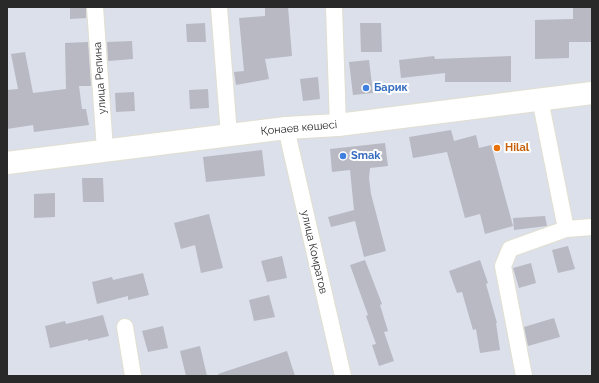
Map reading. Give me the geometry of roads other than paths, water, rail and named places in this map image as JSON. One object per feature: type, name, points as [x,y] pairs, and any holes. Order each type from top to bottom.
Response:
[{"type":"main road","name":"Қонаев көшесі","points":[[7,163],[286,128],[338,125],[592,93]]},
{"type":"street","name":"улица Репина","points":[[94,7],[104,150]]},
{"type":"street","points":[[219,7],[229,135]]},
{"type":"street","points":[[334,7],[338,125]]},
{"type":"street","points":[[540,99],[566,228]]},
{"type":"street","name":"улица Комратов","points":[[286,128],[343,376]]},
{"type":"street","points":[[524,376],[503,266],[510,250],[566,228],[592,227]]},
{"type":"street","points":[[125,327],[133,376]]},
{"type":"place","name":"Барик","points":[[366,88]]},
{"type":"place","name":"Hilal","points":[[497,148]]},
{"type":"place","name":"Smak","points":[[343,156]]}]
